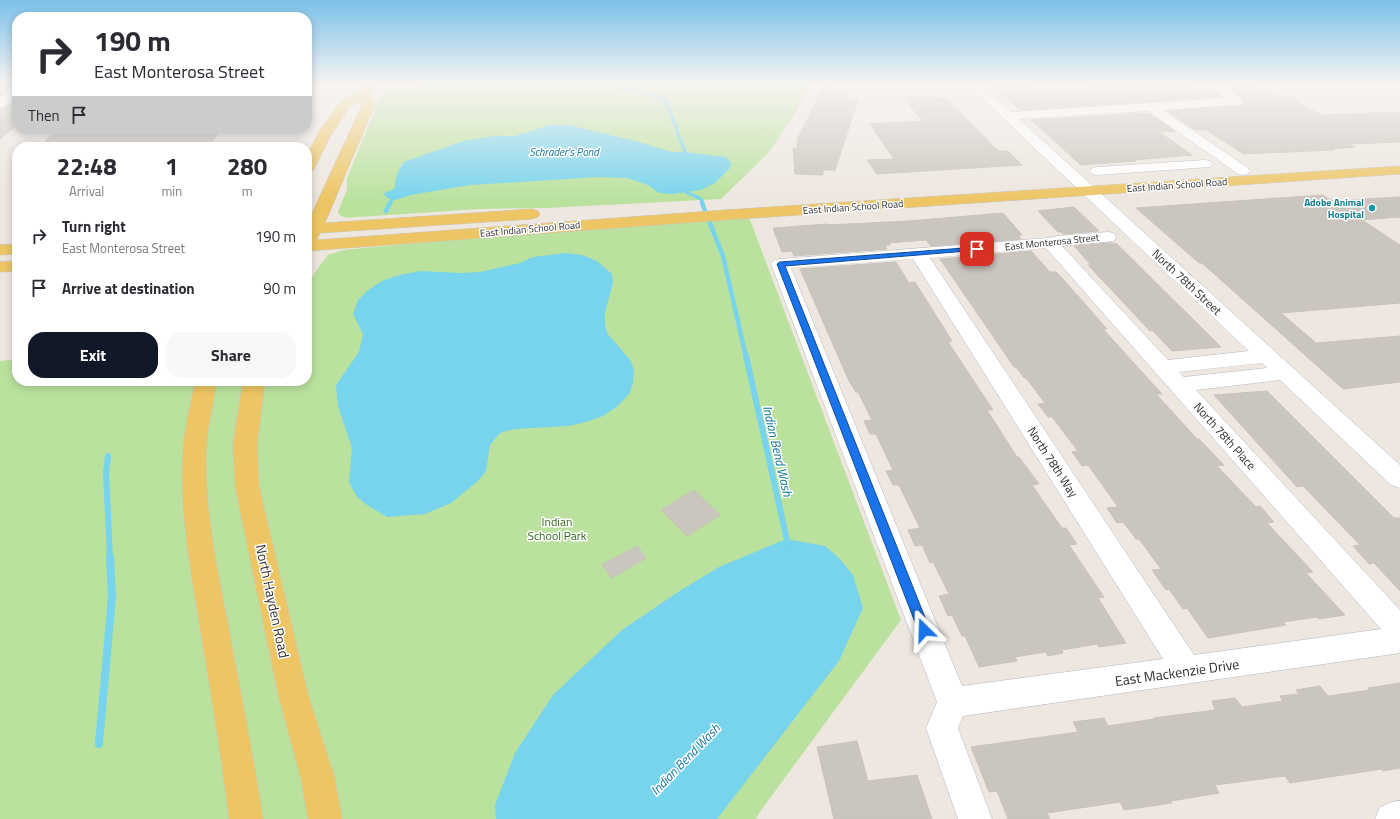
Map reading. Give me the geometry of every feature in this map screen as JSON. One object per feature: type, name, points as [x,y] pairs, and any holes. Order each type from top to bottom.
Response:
[{"type":"main road","points":[[312,162],[333,139],[339,123]]},
{"type":"main road","points":[[312,225],[341,170],[361,123]]},
{"type":"main road","points":[[333,139],[341,170]]},
{"type":"main road","name":"East Indian School Road","points":[[1082,186],[1138,173],[1201,168],[1243,171],[1400,161]]},
{"type":"main road","name":"East Indian School Road","points":[[312,229],[396,223],[663,213],[1082,186],[1400,170]]},
{"type":"main road","name":"East Indian School Road","points":[[312,245],[391,240],[663,213]]},
{"type":"main road","points":[[0,250],[12,249]]},
{"type":"main road","points":[[0,267],[12,266]]},
{"type":"main road","points":[[205,386],[196,435],[194,472],[196,514],[207,589],[246,819]]},
{"type":"main road","name":"North Hayden Road","points":[[253,386],[245,445],[247,486],[293,694],[318,779],[324,819]]},
{"type":"street","name":"North 78th Street","points":[[1015,123],[1400,479]]},
{"type":"street","points":[[1174,123],[1243,171]]},
{"type":"street","points":[[1098,171],[1138,173]]},
{"type":"street","name":"East Monterosa Street","points":[[953,702],[780,264],[1050,243],[1057,240],[1108,236]]},
{"type":"street","name":"North 78th Place","points":[[1050,243],[1400,630]]},
{"type":"street","name":"North 78th Way","points":[[918,253],[1187,670]]},
{"type":"street","points":[[1161,367],[1266,356]]},
{"type":"street","points":[[1178,385],[1286,374]]},
{"type":"street","name":"East Mackenzie Drive","points":[[953,702],[1400,640]]},
{"type":"street","points":[[953,702],[942,728],[975,819]]},
{"type":"street","points":[[1392,819],[1400,818]]},
{"type":"green space","points":[[369,123],[788,123],[769,152],[721,199],[547,208],[480,209],[350,218],[339,215],[338,212],[347,189],[347,178]]},
{"type":"green space","name":"Indian School Park","points":[[749,217],[901,620],[756,819],[0,819],[0,361],[12,360],[12,386],[312,386],[312,278],[328,255],[343,250],[571,230]]},
{"type":"water","name":"Schrader's Pond","points":[[550,125],[569,125],[639,142],[672,152],[726,157],[731,163],[730,168],[715,183],[701,190],[672,194],[659,193],[648,185],[627,178],[598,177],[471,185],[411,195],[396,200],[388,198],[383,194],[395,188],[397,174],[404,162],[463,141],[495,136],[515,136]]},
{"type":"water","points":[[566,253],[582,255],[597,261],[612,274],[613,283],[605,312],[605,325],[607,333],[631,361],[634,370],[633,384],[629,394],[618,406],[603,416],[586,422],[569,426],[515,429],[500,433],[490,445],[486,471],[478,481],[451,503],[425,514],[387,517],[357,497],[349,482],[352,448],[338,406],[336,385],[359,352],[363,334],[353,314],[358,300],[367,291],[382,281],[400,275],[420,271],[461,273],[480,272],[520,263],[533,257]]},
{"type":"water","points":[[786,539],[825,546],[838,557],[853,575],[863,608],[839,661],[717,819],[496,819],[495,805],[515,753],[553,695],[622,630],[678,592],[719,567]]},
{"type":"building","points":[[0,123],[12,123],[12,129],[0,139]]},
{"type":"building","points":[[805,123],[850,123],[835,170],[823,170],[823,175],[795,174],[793,148],[798,148],[797,140]]},
{"type":"building","points":[[971,123],[999,151],[1008,151],[1022,165],[877,174],[867,160],[894,159],[870,124]]},
{"type":"building","points":[[1035,123],[1163,123],[1175,131],[1159,132],[1192,155],[1134,160],[1136,161],[1081,165]]},
{"type":"building","points":[[1185,123],[1400,123],[1400,142],[1349,144],[1355,147],[1332,149],[1334,150],[1244,154],[1206,130],[1195,130]]},
{"type":"building","points":[[53,134],[217,134],[212,142],[44,142]]},
{"type":"building","points":[[1322,195],[1333,201],[1400,197],[1400,217],[1362,220],[1400,245],[1400,303],[1281,313],[1316,343],[1400,336],[1400,382],[1343,389],[1202,263],[1199,263],[1136,208]]},
{"type":"building","points":[[1074,207],[1099,231],[1063,234],[1058,232],[1038,211]]},
{"type":"building","points":[[1003,213],[1022,235],[1018,235],[1021,239],[931,246],[926,240],[889,243],[890,245],[885,245],[887,249],[794,256],[792,251],[782,252],[773,228],[827,224],[909,221]]},
{"type":"building","points":[[1110,243],[1117,244],[1221,347],[1172,351],[1152,330],[1150,331],[1088,265],[1091,265],[1074,246]]},
{"type":"building","points":[[1031,251],[1050,272],[1056,272],[1063,279],[1107,329],[1103,329],[1162,394],[1156,394],[1197,439],[1199,439],[1224,465],[1217,466],[1256,507],[1260,506],[1274,522],[1267,523],[1313,572],[1306,573],[1345,615],[1283,622],[1286,625],[1208,638],[1187,608],[1183,609],[1169,589],[1166,590],[1152,570],[1161,569],[1139,539],[1136,539],[1123,522],[1117,523],[1107,508],[1118,507],[1088,465],[1082,466],[1072,452],[1078,451],[1052,417],[1048,417],[1038,404],[1045,403],[1026,378],[1024,378],[1016,367],[1014,367],[940,259]]},
{"type":"building","points":[[896,262],[909,283],[915,282],[952,341],[948,342],[993,410],[987,410],[1017,457],[1019,457],[1039,484],[1032,485],[1062,528],[1066,528],[1077,544],[1069,545],[1104,597],[1098,598],[1126,643],[1099,647],[1097,644],[1062,650],[1063,653],[1048,656],[1046,652],[1015,657],[1017,661],[979,667],[965,636],[962,636],[952,615],[948,616],[939,596],[949,594],[933,562],[930,563],[922,545],[915,546],[908,530],[920,528],[899,485],[893,485],[886,471],[893,470],[876,434],[870,434],[864,421],[872,420],[858,392],[856,392],[849,381],[800,269]]},
{"type":"building","points":[[1267,391],[1394,518],[1400,518],[1400,591],[1374,563],[1369,564],[1353,546],[1360,545],[1303,486],[1297,487],[1214,395]]},
{"type":"building","points":[[694,490],[720,515],[687,536],[661,510]]},
{"type":"building","points":[[637,546],[646,558],[612,578],[602,565]]},
{"type":"building","points":[[1400,683],[1400,768],[1383,771],[1382,769],[1290,783],[1285,776],[1215,785],[1219,793],[1171,801],[1172,803],[1124,810],[1120,802],[1047,813],[1050,819],[1008,819],[997,791],[989,792],[971,747],[1078,732],[1073,722],[1104,718],[1108,726],[1215,710],[1212,701],[1235,698],[1242,707],[1283,701],[1280,696],[1299,694],[1296,690],[1320,686],[1328,696],[1370,690],[1368,688]]},
{"type":"building","points":[[857,741],[868,781],[917,775],[932,819],[834,819],[817,747]]},
{"type":"waterway","name":"Indian Bend Wash","points":[[674,123],[685,152],[685,158]]},
{"type":"waterway","name":"Indian Bend Wash","points":[[686,185],[686,192],[701,199],[703,204]]},
{"type":"waterway","points":[[390,204],[392,199]]},
{"type":"waterway","points":[[386,211],[390,203]]},
{"type":"waterway","name":"Indian Bend Wash","points":[[702,203],[723,256],[746,357]]},
{"type":"waterway","name":"Indian Bend Wash","points":[[746,356],[788,545]]},
{"type":"waterway","points":[[108,456],[106,472],[110,558]]},
{"type":"waterway","points":[[99,744],[112,597],[110,557]]},
{"type":"place","name":"Adobe Animal Hospital","points":[[1372,208]]},
{"type":"route","points":[[924,630],[780,264],[977,249]]}]
